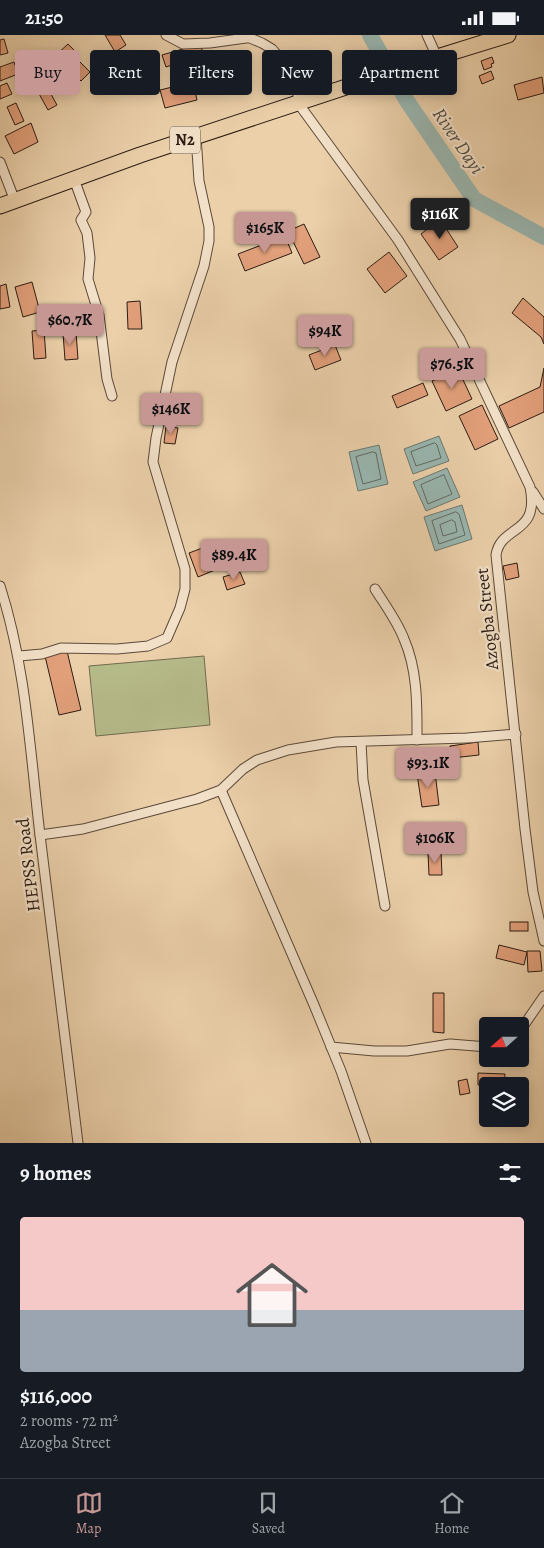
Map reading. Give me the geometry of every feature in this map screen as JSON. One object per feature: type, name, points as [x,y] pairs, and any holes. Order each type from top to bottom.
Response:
[{"type":"highway","name":"N2","points":[[457,51],[508,35]]},
{"type":"highway","name":"N2","points":[[0,206],[196,136],[342,89]]},
{"type":"street","points":[[166,35],[183,44],[210,43],[246,38],[262,43],[272,49],[292,73],[298,90],[298,103]]},
{"type":"street","points":[[427,35],[434,50]]},
{"type":"street","name":"Azogba Street","points":[[298,103],[398,240],[455,331],[530,487],[533,501],[530,514],[523,525],[503,539],[498,546],[496,555],[516,734],[524,829],[533,892],[544,941]]},
{"type":"street","points":[[19,656],[42,654],[61,648],[117,649],[148,646],[167,638],[180,608],[185,589],[185,569],[153,462],[170,370],[204,266],[209,241],[209,227],[199,181],[196,136]]},
{"type":"street","points":[[0,162],[15,201]]},
{"type":"street","points":[[74,179],[86,212],[81,220],[87,233],[90,258],[88,279],[99,315],[107,379],[112,396]]},
{"type":"street","points":[[530,487],[544,509]]},
{"type":"street","name":"HEPSS Road","points":[[0,586],[19,656],[31,742],[40,835],[64,1015],[78,1143]]},
{"type":"street","points":[[375,589],[405,641],[418,703],[417,740]]},
{"type":"street","points":[[40,835],[91,827],[166,808],[221,790],[257,760],[275,753],[308,745],[336,742],[417,740],[516,734]]},
{"type":"street","points":[[361,742],[363,780],[385,906]]},
{"type":"street","points":[[221,790],[331,1047],[366,1143]]},
{"type":"street","points":[[529,1018],[544,996]]},
{"type":"street","points":[[331,1047],[399,1051],[450,1044],[479,1046]]},
{"type":"green space","points":[[204,656],[210,725],[96,736],[89,666]]},
{"type":"water","points":[[439,436],[449,461],[413,474],[404,449]]},
{"type":"water","points":[[379,445],[388,484],[358,491],[349,452]]},
{"type":"water","points":[[447,468],[460,497],[426,511],[413,482]]},
{"type":"water","points":[[462,505],[472,539],[435,551],[424,517]]},
{"type":"building","points":[[105,35],[120,35],[126,45],[118,50],[114,50]]},
{"type":"building","points":[[4,39],[8,53],[0,55],[0,40]]},
{"type":"building","points":[[68,44],[74,50],[61,50]]},
{"type":"building","points":[[200,44],[202,50],[179,50]]},
{"type":"building","points":[[170,53],[170,66],[166,67],[162,55]]},
{"type":"building","points":[[492,57],[494,63],[491,64],[492,67],[484,70],[481,61]]},
{"type":"building","points":[[14,62],[15,75],[0,81],[0,67]]},
{"type":"building","points":[[80,62],[90,72],[80,80]]},
{"type":"building","points":[[491,71],[494,79],[482,84],[479,76]]},
{"type":"building","points":[[542,77],[544,93],[518,100],[514,85]]},
{"type":"building","points":[[7,83],[12,94],[0,99],[0,86]]},
{"type":"building","points":[[170,88],[170,95],[196,95],[197,100],[165,108],[160,90]]},
{"type":"building","points":[[40,95],[51,95],[57,105],[48,110]]},
{"type":"building","points":[[16,103],[24,121],[15,125],[7,107]]},
{"type":"building","points":[[31,123],[38,142],[14,154],[5,136]]},
{"type":"building","points":[[440,219],[458,247],[439,260],[421,234]]},
{"type":"building","points":[[304,224],[320,257],[304,264],[288,231]]},
{"type":"building","points":[[285,236],[292,253],[245,271],[238,254]]},
{"type":"building","points":[[389,252],[407,276],[385,293],[367,269]]},
{"type":"building","points":[[32,282],[40,312],[23,317],[15,287]]},
{"type":"building","points":[[6,284],[10,307],[0,309],[0,286]]},
{"type":"building","points":[[523,298],[544,317],[544,344],[541,337],[512,313]]},
{"type":"building","points":[[140,301],[142,329],[128,329],[127,302]]},
{"type":"building","points":[[44,330],[46,358],[34,359],[32,331]]},
{"type":"building","points":[[76,332],[78,359],[65,360],[63,333]]},
{"type":"building","points":[[335,345],[341,360],[315,370],[309,355]]},
{"type":"building","points":[[544,368],[544,412],[509,428],[499,406],[540,387]]},
{"type":"building","points":[[458,369],[472,399],[446,411],[432,381]]},
{"type":"building","points":[[423,383],[428,395],[397,408],[392,396]]},
{"type":"building","points":[[482,405],[498,439],[475,450],[459,416]]},
{"type":"building","points":[[166,426],[178,428],[175,444],[164,443]]},
{"type":"building","points":[[205,547],[215,570],[198,577],[189,553]]},
{"type":"building","points":[[517,563],[519,577],[506,580],[503,566]]},
{"type":"building","points":[[240,572],[245,584],[227,590],[223,577]]},
{"type":"building","points":[[67,651],[81,710],[59,715],[45,656]]},
{"type":"building","points":[[478,742],[479,755],[452,758],[450,746]]},
{"type":"building","points":[[435,772],[439,805],[422,807],[417,774]]},
{"type":"building","points":[[441,852],[442,875],[429,875],[428,853]]},
{"type":"building","points":[[510,922],[528,922],[528,931],[510,931]]},
{"type":"building","points":[[499,945],[527,952],[524,965],[496,958]]},
{"type":"building","points":[[527,951],[540,951],[542,971],[528,972]]},
{"type":"building","points":[[433,993],[444,993],[444,1033],[433,1032]]},
{"type":"building","points":[[478,1073],[505,1074],[505,1077],[479,1077],[478,1085]]},
{"type":"building","points":[[467,1079],[470,1093],[460,1095],[458,1081]]},
{"type":"waterway","name":"River Dayi","points":[[370,35],[407,101],[474,199],[544,237]]}]
